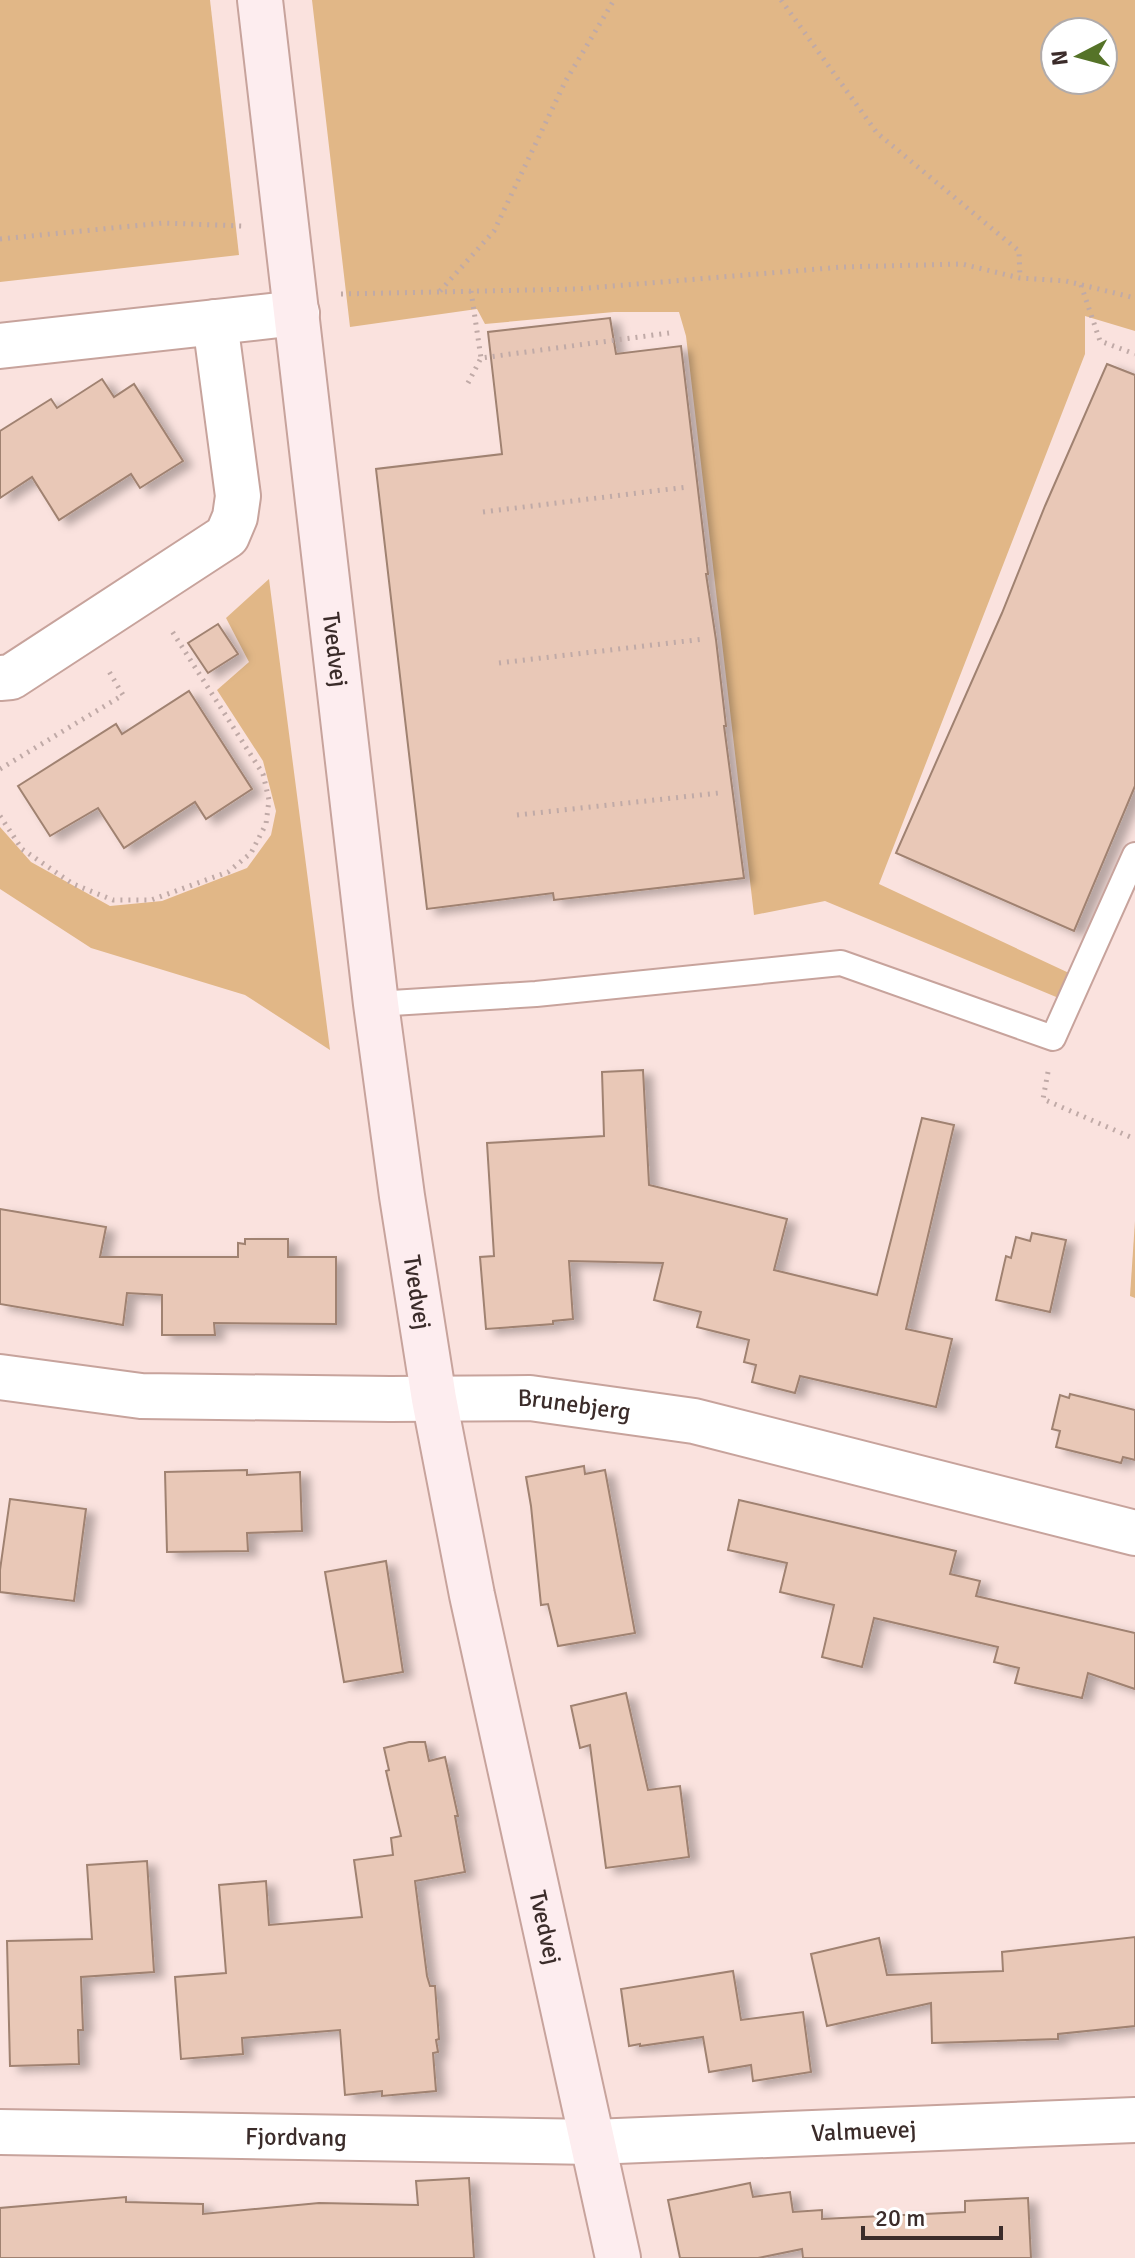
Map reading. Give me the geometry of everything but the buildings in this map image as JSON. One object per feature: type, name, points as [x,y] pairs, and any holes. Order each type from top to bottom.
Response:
[{"type":"street","name":"Tvedvej","points":[[260,0],[376,1004],[434,1399],[472,1595],[618,2258]]},
{"type":"street","points":[[0,346],[215,322],[296,304]]},
{"type":"street","points":[[0,678],[11,677],[227,536],[235,517],[238,496],[215,322]]},
{"type":"street","name":"Brunebjerg","points":[[0,1377],[141,1396],[530,1398],[694,1421],[1135,1533]]},
{"type":"street","name":"Valmuevej","points":[[593,2142],[1135,2120]]},
{"type":"street","name":"Fjordvang","points":[[0,2132],[593,2142]]},
{"type":"lane","points":[[376,1004],[536,994],[841,963],[1053,1038],[1135,855]]},
{"type":"path","points":[[440,292],[494,231],[565,82],[614,0]]},
{"type":"path","points":[[781,0],[877,133],[1019,251],[1020,278]]},
{"type":"path","points":[[0,239],[163,223],[288,228]]},
{"type":"path","points":[[296,304],[440,292],[577,289],[842,267],[962,264],[1020,278],[1066,281],[1135,298]]},
{"type":"path","points":[[1081,285],[1100,341],[1135,354]]},
{"type":"path","points":[[468,383],[481,358],[471,291]]},
{"type":"path","points":[[481,358],[669,333]]},
{"type":"path","points":[[483,512],[687,487]]},
{"type":"path","points":[[0,816],[22,849],[73,884],[113,900],[151,900],[228,872],[251,853],[266,824],[269,800],[263,774],[146,589]]},
{"type":"path","points":[[0,769],[123,695],[84,629]]},
{"type":"path","points":[[499,663],[704,639]]},
{"type":"path","points":[[517,815],[719,793]]},
{"type":"path","points":[[1053,1038],[1043,1099],[1135,1139]]},
{"type":"shaded area","points":[[0,0],[210,0],[239,255],[0,282]]},
{"type":"shaded area","points":[[312,0],[1135,0],[1135,331],[1085,316],[1085,354],[879,884],[1069,973],[1061,999],[825,901],[754,915],[686,336],[679,312],[614,312],[485,324],[477,309],[350,327]]},
{"type":"shaded area","points":[[269,579],[330,1050],[245,995],[91,948],[0,889],[0,827],[31,862],[110,906],[162,901],[247,868],[271,835],[276,811],[263,761],[217,690],[249,662],[226,618]]},
{"type":"shaded area","points":[[1135,1221],[1135,1298],[1130,1296]]}]
